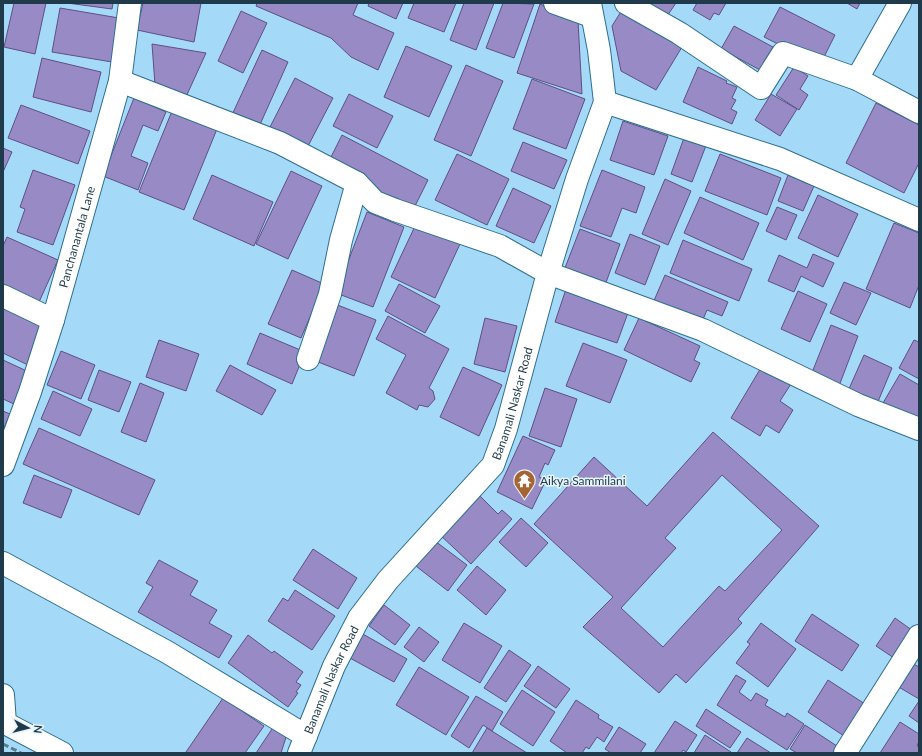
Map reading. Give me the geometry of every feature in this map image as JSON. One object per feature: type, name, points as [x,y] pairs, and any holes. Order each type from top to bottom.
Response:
[{"type":"main road","name":"Panchanantala Lane","points":[[3,465],[30,392],[53,320],[120,81],[130,3]]},
{"type":"main road","points":[[555,3],[591,10]]},
{"type":"main road","points":[[626,3],[679,33],[761,88],[783,53],[857,79],[919,112]]},
{"type":"main road","points":[[857,79],[900,3]]},
{"type":"main road","name":"Banamali Naskar Road","points":[[303,745],[334,666],[359,618],[388,580],[493,465],[516,395],[548,274],[577,179],[605,102],[599,50],[591,10]]},
{"type":"main road","points":[[120,81],[280,143],[357,183],[375,202],[447,230],[500,246],[548,274],[703,330],[858,405],[919,429]]},
{"type":"main road","points":[[605,102],[780,159],[919,220]]},
{"type":"main road","points":[[308,359],[330,294],[341,240],[357,183]]},
{"type":"main road","points":[[3,296],[53,320]]},
{"type":"main road","points":[[3,563],[167,652],[303,745]]},
{"type":"main road","points":[[845,753],[919,636]]},
{"type":"main road","points":[[3,694],[4,722],[62,753]]},
{"type":"building","points":[[14,3],[46,3],[35,54],[4,47]]},
{"type":"building","points":[[67,3],[113,3],[112,9]]},
{"type":"building","points":[[143,3],[201,3],[194,42],[137,30]]},
{"type":"building","points":[[257,3],[358,3],[353,15],[394,33],[378,70],[351,57],[331,38],[256,6]]},
{"type":"building","points":[[369,3],[403,3],[396,19],[368,6]]},
{"type":"building","points":[[414,3],[456,3],[444,32],[408,18]]},
{"type":"building","points":[[464,3],[494,3],[476,50],[450,40]]},
{"type":"building","points":[[503,3],[534,4],[514,58],[486,48]]},
{"type":"building","points":[[635,3],[676,3],[663,22]]},
{"type":"building","points":[[697,3],[726,3],[719,15],[714,13],[710,20],[693,10]]},
{"type":"building","points":[[847,3],[860,3],[857,9]]},
{"type":"building","points":[[540,4],[578,21],[582,94],[517,73]]},
{"type":"building","points":[[780,7],[835,35],[820,65],[764,37]]},
{"type":"building","points":[[60,8],[119,18],[112,62],[52,52]]},
{"type":"building","points":[[622,10],[682,47],[656,90],[621,71],[612,26]]},
{"type":"building","points":[[241,11],[267,23],[243,73],[218,61]]},
{"type":"building","points":[[734,26],[773,47],[760,70],[721,49]]},
{"type":"building","points":[[152,44],[206,53],[185,99],[155,85]]},
{"type":"building","points":[[406,46],[452,66],[429,117],[384,97]]},
{"type":"building","points":[[262,50],[288,62],[258,129],[231,117]]},
{"type":"building","points":[[42,58],[101,72],[91,112],[33,97]]},
{"type":"building","points":[[466,65],[503,81],[471,156],[434,140]]},
{"type":"building","points":[[698,67],[727,81],[726,83],[737,87],[732,98],[736,100],[731,109],[737,112],[732,124],[683,102]]},
{"type":"building","points":[[794,67],[808,76],[800,89],[808,95],[799,110],[776,95]]},
{"type":"building","points":[[295,78],[333,98],[307,148],[269,129]]},
{"type":"building","points":[[532,79],[585,99],[566,149],[513,129]]},
{"type":"building","points":[[349,94],[393,116],[377,148],[333,126]]},
{"type":"building","points":[[771,94],[797,109],[780,136],[755,120]]},
{"type":"building","points":[[134,98],[166,112],[158,131],[143,125],[131,156],[148,163],[138,190],[103,176]]},
{"type":"building","points":[[876,103],[919,125],[919,163],[904,193],[846,163]]},
{"type":"building","points":[[21,105],[90,131],[78,164],[8,138]]},
{"type":"building","points":[[172,111],[217,129],[184,210],[139,192]]},
{"type":"building","points":[[623,121],[668,136],[654,175],[610,160]]},
{"type":"building","points":[[342,135],[428,180],[412,212],[365,188],[369,179],[330,159]]},
{"type":"building","points":[[685,135],[707,143],[692,182],[671,174]]},
{"type":"building","points":[[523,142],[567,160],[554,189],[511,171]]},
{"type":"building","points":[[3,148],[12,152],[3,172]]},
{"type":"building","points":[[457,154],[509,179],[487,225],[435,200]]},
{"type":"building","points":[[720,154],[781,178],[767,215],[705,191]]},
{"type":"building","points":[[33,170],[75,185],[53,245],[17,232],[25,209],[20,207]]},
{"type":"building","points":[[602,170],[645,187],[636,213],[622,208],[611,237],[580,226]]},
{"type":"building","points":[[291,171],[322,186],[288,259],[256,244]]},
{"type":"building","points":[[212,175],[273,202],[254,246],[193,219]]},
{"type":"building","points":[[788,175],[814,186],[803,211],[778,201]]},
{"type":"building","points":[[665,179],[691,191],[668,245],[642,234]]},
{"type":"building","points":[[513,188],[551,206],[534,243],[496,226]]},
{"type":"building","points":[[818,195],[858,214],[838,257],[798,238]]},
{"type":"building","points":[[700,197],[759,223],[743,260],[684,233]]},
{"type":"building","points":[[777,207],[797,215],[786,240],[766,231]]},
{"type":"building","points":[[367,212],[404,227],[373,307],[336,293]]},
{"type":"building","points":[[894,223],[919,233],[919,285],[910,308],[866,289]]},
{"type":"building","points":[[416,224],[460,244],[435,298],[391,277]]},
{"type":"building","points":[[580,229],[620,244],[604,288],[563,273]]},
{"type":"building","points":[[630,234],[660,246],[645,285],[615,273]]},
{"type":"building","points":[[7,237],[58,260],[39,302],[3,286],[3,246]]},
{"type":"building","points":[[683,240],[752,269],[739,301],[670,273]]},
{"type":"building","points":[[813,254],[834,263],[823,287],[801,276],[794,292],[768,281],[779,255],[807,268]]},
{"type":"building","points":[[292,270],[324,284],[301,338],[268,324]]},
{"type":"building","points":[[665,275],[728,302],[722,316],[707,310],[701,324],[653,303]]},
{"type":"building","points":[[844,282],[871,293],[856,325],[830,313]]},
{"type":"building","points":[[399,284],[440,306],[425,333],[385,311]]},
{"type":"building","points":[[566,289],[629,310],[617,343],[555,322]]},
{"type":"building","points":[[798,291],[827,304],[810,342],[781,329]]},
{"type":"building","points":[[335,304],[376,320],[354,376],[313,360]]},
{"type":"building","points":[[3,306],[46,328],[28,365],[3,353]]},
{"type":"building","points":[[388,316],[449,349],[429,388],[433,391],[435,399],[428,407],[419,405],[417,410],[386,393],[406,355],[376,339]]},
{"type":"building","points":[[485,318],[517,326],[505,372],[474,364]]},
{"type":"building","points":[[639,318],[700,346],[694,360],[700,363],[691,382],[624,350]]},
{"type":"building","points":[[831,325],[858,336],[839,386],[811,375]]},
{"type":"building","points":[[260,333],[305,352],[292,384],[247,364]]},
{"type":"building","points":[[159,340],[199,354],[186,391],[146,377]]},
{"type":"building","points":[[914,340],[919,342],[919,379],[899,368]]},
{"type":"building","points":[[583,343],[627,360],[610,403],[566,386]]},
{"type":"building","points":[[61,351],[95,365],[81,399],[47,385]]},
{"type":"building","points":[[864,355],[892,368],[877,404],[848,391]]},
{"type":"building","points":[[3,360],[29,372],[14,404],[3,399]]},
{"type":"building","points":[[230,365],[276,390],[262,415],[216,391]]},
{"type":"building","points":[[762,366],[791,384],[780,401],[793,410],[779,433],[766,425],[760,436],[731,418]]},
{"type":"building","points":[[463,367],[502,385],[479,436],[440,417]]},
{"type":"building","points":[[99,370],[131,382],[119,412],[88,400]]},
{"type":"building","points":[[900,374],[919,385],[919,424],[883,403]]},
{"type":"building","points":[[140,383],[164,393],[146,442],[121,432]]},
{"type":"building","points":[[545,388],[577,399],[561,447],[529,436]]},
{"type":"building","points":[[53,391],[92,409],[80,436],[41,419]]},
{"type":"building","points":[[3,411],[10,414],[3,430]]},
{"type":"building","points":[[39,428],[155,480],[139,515],[23,464]]},
{"type":"building","points":[[713,432],[819,526],[738,619],[742,623],[686,683],[676,674],[659,693],[583,627],[613,597],[534,524],[594,457],[647,506]],"holes":[[[722,475],[782,530],[725,591],[719,586],[663,647],[621,608],[676,548],[665,538]]]},
{"type":"building","points":[[523,436],[555,450],[548,465],[545,463],[539,477],[546,480],[532,509],[497,492]]},
{"type":"building","points":[[34,475],[72,490],[61,518],[23,503]]},
{"type":"building","points":[[476,492],[498,514],[502,510],[512,519],[471,564],[438,533]]},
{"type":"building","points":[[521,518],[548,543],[526,567],[499,542]]},
{"type":"building","points":[[431,538],[467,565],[448,591],[412,563]]},
{"type":"building","points":[[313,549],[357,578],[338,609],[293,580]]},
{"type":"building","points":[[159,560],[198,581],[190,595],[217,610],[209,623],[232,636],[219,658],[138,612],[153,587],[146,583]]},
{"type":"building","points":[[477,566],[506,590],[486,615],[457,590]]},
{"type":"building","points":[[295,590],[335,616],[312,650],[268,621],[283,598],[288,601]]},
{"type":"building","points":[[384,605],[410,625],[395,645],[369,626]]},
{"type":"building","points":[[812,614],[859,645],[842,671],[795,641]]},
{"type":"building","points":[[895,618],[916,633],[897,660],[876,646]]},
{"type":"building","points":[[464,623],[502,646],[480,683],[442,660]]},
{"type":"building","points":[[761,623],[796,649],[768,687],[736,663],[750,644],[747,642]]},
{"type":"building","points":[[419,627],[439,642],[424,662],[404,647]]},
{"type":"building","points":[[361,633],[407,659],[394,682],[348,657]]},
{"type":"building","points":[[248,635],[272,653],[274,651],[303,672],[296,682],[301,685],[296,692],[298,693],[288,707],[228,663]]},
{"type":"building","points":[[509,650],[531,665],[506,702],[484,688]]},
{"type":"building","points":[[912,663],[919,667],[919,699],[897,686]]},
{"type":"building","points":[[538,666],[570,689],[556,708],[524,686]]},
{"type":"building","points":[[419,667],[469,697],[446,735],[396,705]]},
{"type":"building","points":[[736,675],[746,681],[739,692],[751,701],[756,693],[768,700],[765,705],[785,717],[787,713],[804,724],[787,750],[717,705]]},
{"type":"building","points":[[828,680],[865,704],[844,736],[808,712]]},
{"type":"building","points":[[522,690],[555,712],[533,746],[500,724]]},
{"type":"building","points":[[476,696],[503,712],[492,731],[483,725],[469,748],[451,736]]},
{"type":"building","points":[[223,698],[264,726],[245,753],[186,752]]},
{"type":"building","points":[[576,700],[599,715],[598,718],[613,727],[604,742],[597,737],[589,749],[586,747],[582,753],[567,753],[550,741]]},
{"type":"building","points":[[919,701],[919,723],[909,716]]},
{"type":"building","points":[[706,709],[741,732],[730,748],[696,726]]},
{"type":"building","points":[[675,721],[697,735],[686,752],[683,750],[681,753],[654,753]]},
{"type":"building","points":[[900,722],[919,734],[917,746],[919,747],[919,753],[880,753]]},
{"type":"building","points":[[805,725],[843,750],[841,753],[797,753],[790,749]]},
{"type":"building","points":[[274,726],[287,734],[281,753],[256,753]]},
{"type":"building","points":[[619,727],[646,744],[640,753],[611,753],[605,749]]},
{"type":"building","points":[[487,728],[527,753],[472,753]]},
{"type":"building","points":[[705,735],[731,752],[694,753]]},
{"type":"building","points":[[747,738],[771,753],[737,753]]},
{"type":"railway","points":[[3,744],[21,753]]},
{"type":"place","name":"Aikya Sammilani","points":[[525,500]]}]
